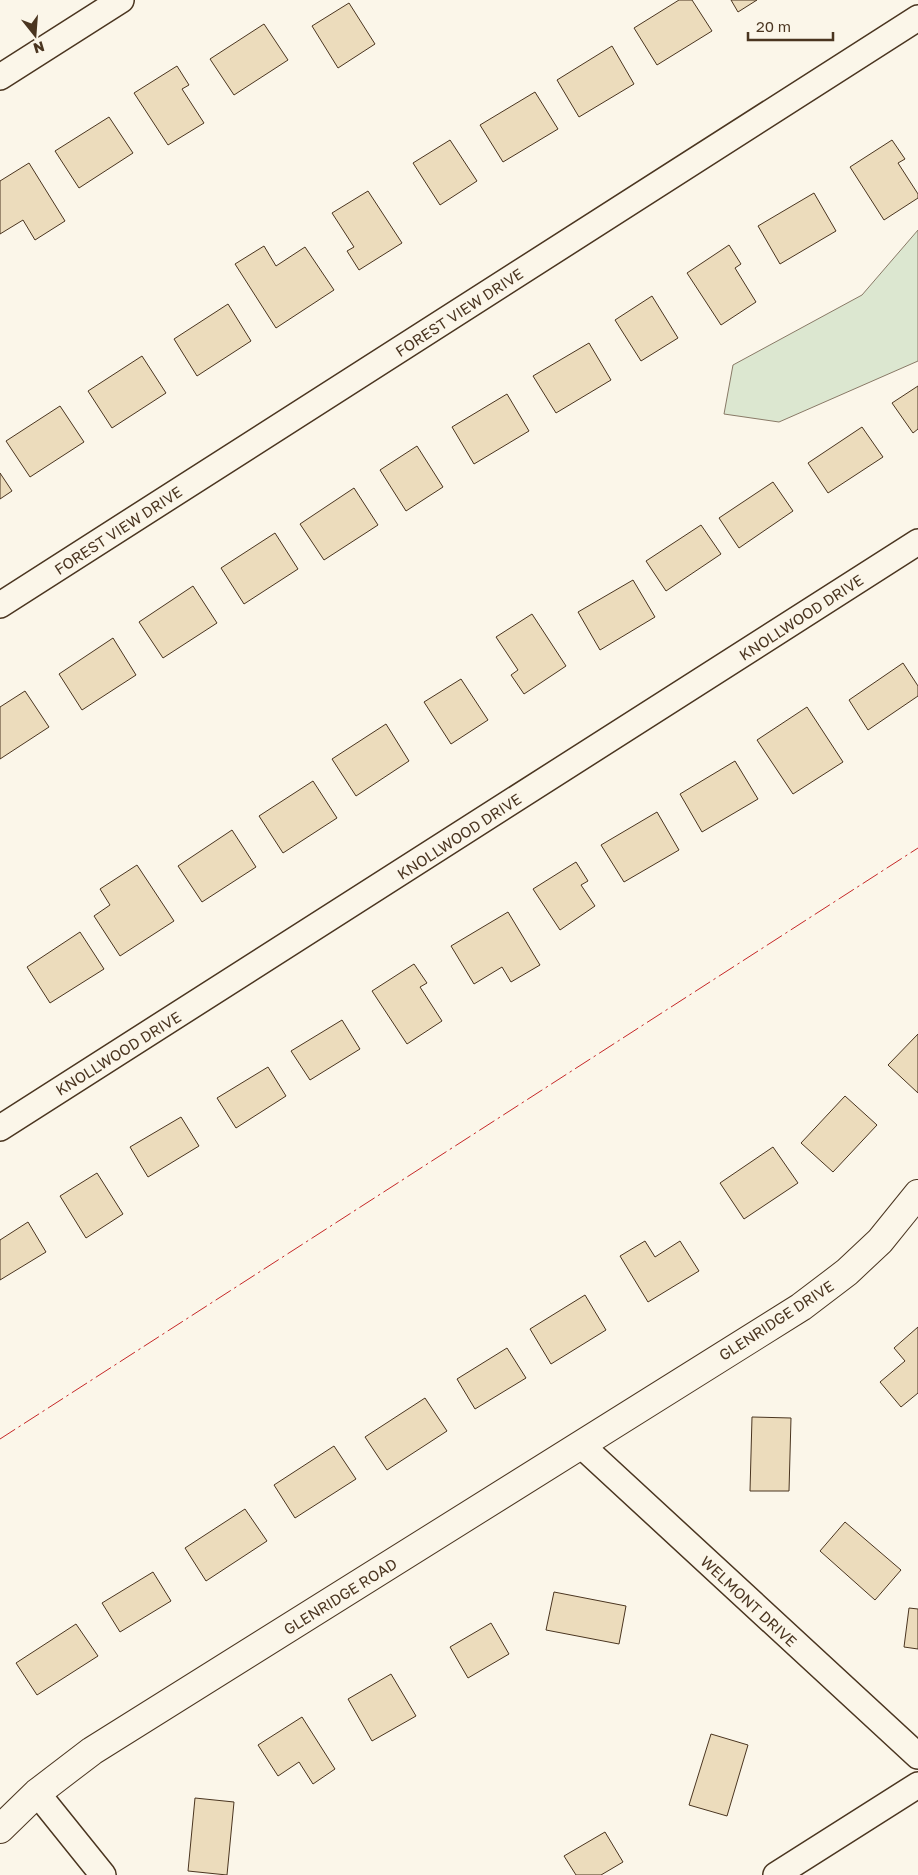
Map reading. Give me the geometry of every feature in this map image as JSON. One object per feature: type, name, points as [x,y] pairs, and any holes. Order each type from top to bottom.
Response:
[{"type":"street","points":[[0,77],[120,0]]},
{"type":"street","name":"FOREST VIEW DRIVE","points":[[0,605],[918,18]]},
{"type":"street","name":"KNOLLWOOD DRIVE","points":[[0,1128],[918,542]]},
{"type":"street","name":"GLENRIDGE DRIVE","points":[[691,1376],[801,1307],[848,1272],[880,1240],[918,1194]]},
{"type":"street","name":"GLENRIDGE ROAD","points":[[0,1830],[37,1793],[92,1751],[691,1376]]},
{"type":"street","name":"WELMONT DRIVE","points":[[580,1445],[918,1756]]},
{"type":"street","points":[[776,1875],[918,1785]]},
{"type":"street","points":[[37,1793],[103,1875]]},
{"type":"green space","points":[[918,230],[918,361],[779,422],[724,414],[733,365],[862,295]]},
{"type":"building","points":[[679,0],[692,0],[712,31],[657,65],[634,28]]},
{"type":"building","points":[[731,0],[757,0],[738,12]]},
{"type":"building","points":[[349,3],[375,44],[338,68],[312,26]]},
{"type":"building","points":[[264,24],[288,60],[234,95],[210,59]]},
{"type":"building","points":[[612,46],[634,84],[579,117],[557,80]]},
{"type":"building","points":[[177,66],[189,85],[182,89],[204,123],[168,145],[134,93]]},
{"type":"building","points":[[535,92],[558,129],[503,162],[480,125]]},
{"type":"building","points":[[109,117],[133,153],[79,188],[55,151]]},
{"type":"building","points":[[450,140],[477,181],[440,205],[413,163]]},
{"type":"building","points":[[892,140],[905,159],[898,163],[918,194],[918,198],[884,220],[850,167]]},
{"type":"building","points":[[29,163],[65,221],[35,240],[23,220],[0,234],[0,181]]},
{"type":"building","points":[[368,191],[402,243],[359,270],[347,251],[354,247],[332,213]]},
{"type":"building","points":[[814,193],[836,231],[780,264],[758,226]]},
{"type":"building","points":[[729,245],[741,264],[735,268],[756,302],[721,325],[687,273]]},
{"type":"building","points":[[264,246],[276,266],[305,247],[334,290],[276,328],[235,264]]},
{"type":"building","points":[[652,296],[678,338],[641,361],[615,320]]},
{"type":"building","points":[[228,304],[251,341],[197,376],[174,339]]},
{"type":"building","points":[[589,343],[611,380],[556,413],[533,376]]},
{"type":"building","points":[[142,356],[166,393],[112,428],[88,391]]},
{"type":"building","points":[[918,386],[918,429],[913,433],[892,403]]},
{"type":"building","points":[[507,394],[529,431],[474,464],[452,427]]},
{"type":"building","points":[[60,406],[84,442],[30,477],[6,441]]},
{"type":"building","points":[[862,427],[883,457],[828,493],[808,463]]},
{"type":"building","points":[[417,446],[443,487],[406,511],[380,470]]},
{"type":"building","points":[[0,473],[12,491],[0,499]]},
{"type":"building","points":[[773,482],[793,511],[739,548],[719,518]]},
{"type":"building","points":[[354,488],[378,525],[324,560],[300,524]]},
{"type":"building","points":[[701,525],[721,554],[666,591],[646,561]]},
{"type":"building","points":[[275,533],[298,569],[244,604],[221,568]]},
{"type":"building","points":[[633,580],[655,617],[600,650],[578,612]]},
{"type":"building","points":[[193,586],[217,623],[163,658],[139,622]]},
{"type":"building","points":[[532,614],[566,666],[524,694],[511,675],[518,670],[496,637]]},
{"type":"building","points":[[113,638],[136,675],[82,710],[59,674]]},
{"type":"building","points":[[903,663],[918,686],[918,696],[868,730],[849,700]]},
{"type":"building","points":[[461,679],[488,720],[451,744],[424,702]]},
{"type":"building","points":[[25,691],[49,727],[0,759],[0,707]]},
{"type":"building","points":[[807,707],[843,762],[793,794],[757,740]]},
{"type":"building","points":[[386,724],[409,761],[356,796],[332,759]]},
{"type":"building","points":[[735,761],[758,799],[702,832],[680,794]]},
{"type":"building","points":[[313,781],[337,818],[283,853],[259,816]]},
{"type":"building","points":[[657,812],[679,850],[624,882],[601,845]]},
{"type":"building","points":[[232,830],[256,867],[202,902],[178,866]]},
{"type":"building","points":[[576,862],[588,881],[581,885],[595,906],[560,930],[533,889]]},
{"type":"building","points":[[137,865],[174,921],[120,956],[94,916],[110,905],[100,889]]},
{"type":"building","points":[[508,912],[540,965],[511,982],[502,967],[474,984],[451,946]]},
{"type":"building","points":[[80,932],[104,969],[50,1003],[27,967]]},
{"type":"building","points":[[414,964],[427,983],[420,987],[442,1021],[407,1044],[372,991]]},
{"type":"building","points":[[342,1020],[360,1049],[310,1080],[291,1051]]},
{"type":"building","points":[[918,1034],[918,1093],[888,1065]]},
{"type":"building","points":[[268,1067],[286,1096],[236,1128],[217,1098]]},
{"type":"building","points":[[845,1096],[877,1125],[833,1172],[801,1143]]},
{"type":"building","points":[[181,1117],[199,1146],[148,1177],[130,1147]]},
{"type":"building","points":[[773,1147],[798,1183],[744,1219],[720,1183]]},
{"type":"building","points":[[97,1173],[123,1214],[86,1238],[60,1196]]},
{"type":"building","points":[[28,1222],[46,1252],[0,1280],[0,1240]]},
{"type":"building","points":[[645,1241],[655,1257],[680,1241],[699,1271],[648,1302],[620,1256]]},
{"type":"building","points":[[585,1295],[606,1330],[551,1364],[530,1329]]},
{"type":"building","points":[[918,1327],[918,1393],[901,1407],[880,1382],[905,1361],[894,1348]]},
{"type":"building","points":[[507,1348],[526,1378],[475,1409],[457,1379]]},
{"type":"building","points":[[425,1398],[447,1431],[387,1470],[365,1437]]},
{"type":"building","points":[[752,1417],[791,1418],[789,1491],[750,1491]]},
{"type":"building","points":[[334,1446],[356,1479],[295,1518],[274,1485]]},
{"type":"building","points":[[245,1509],[267,1541],[206,1581],[185,1548]]},
{"type":"building","points":[[845,1522],[901,1570],[875,1600],[820,1551]]},
{"type":"building","points":[[153,1572],[171,1601],[120,1632],[102,1603]]},
{"type":"building","points":[[554,1592],[626,1606],[619,1644],[546,1630]]},
{"type":"building","points":[[909,1608],[918,1609],[918,1649],[904,1647]]},
{"type":"building","points":[[491,1623],[509,1654],[468,1678],[450,1647]]},
{"type":"building","points":[[76,1624],[98,1656],[37,1695],[16,1663]]},
{"type":"building","points":[[391,1674],[416,1716],[372,1741],[348,1699]]},
{"type":"building","points":[[302,1717],[335,1769],[313,1784],[299,1762],[278,1776],[258,1745]]},
{"type":"building","points":[[711,1734],[748,1745],[727,1816],[689,1805]]},
{"type":"building","points":[[195,1798],[234,1802],[227,1875],[188,1871]]},
{"type":"building","points":[[605,1832],[623,1862],[601,1875],[576,1875],[564,1856]]},
{"type":"power","points":[[0,1439],[918,848]]}]
